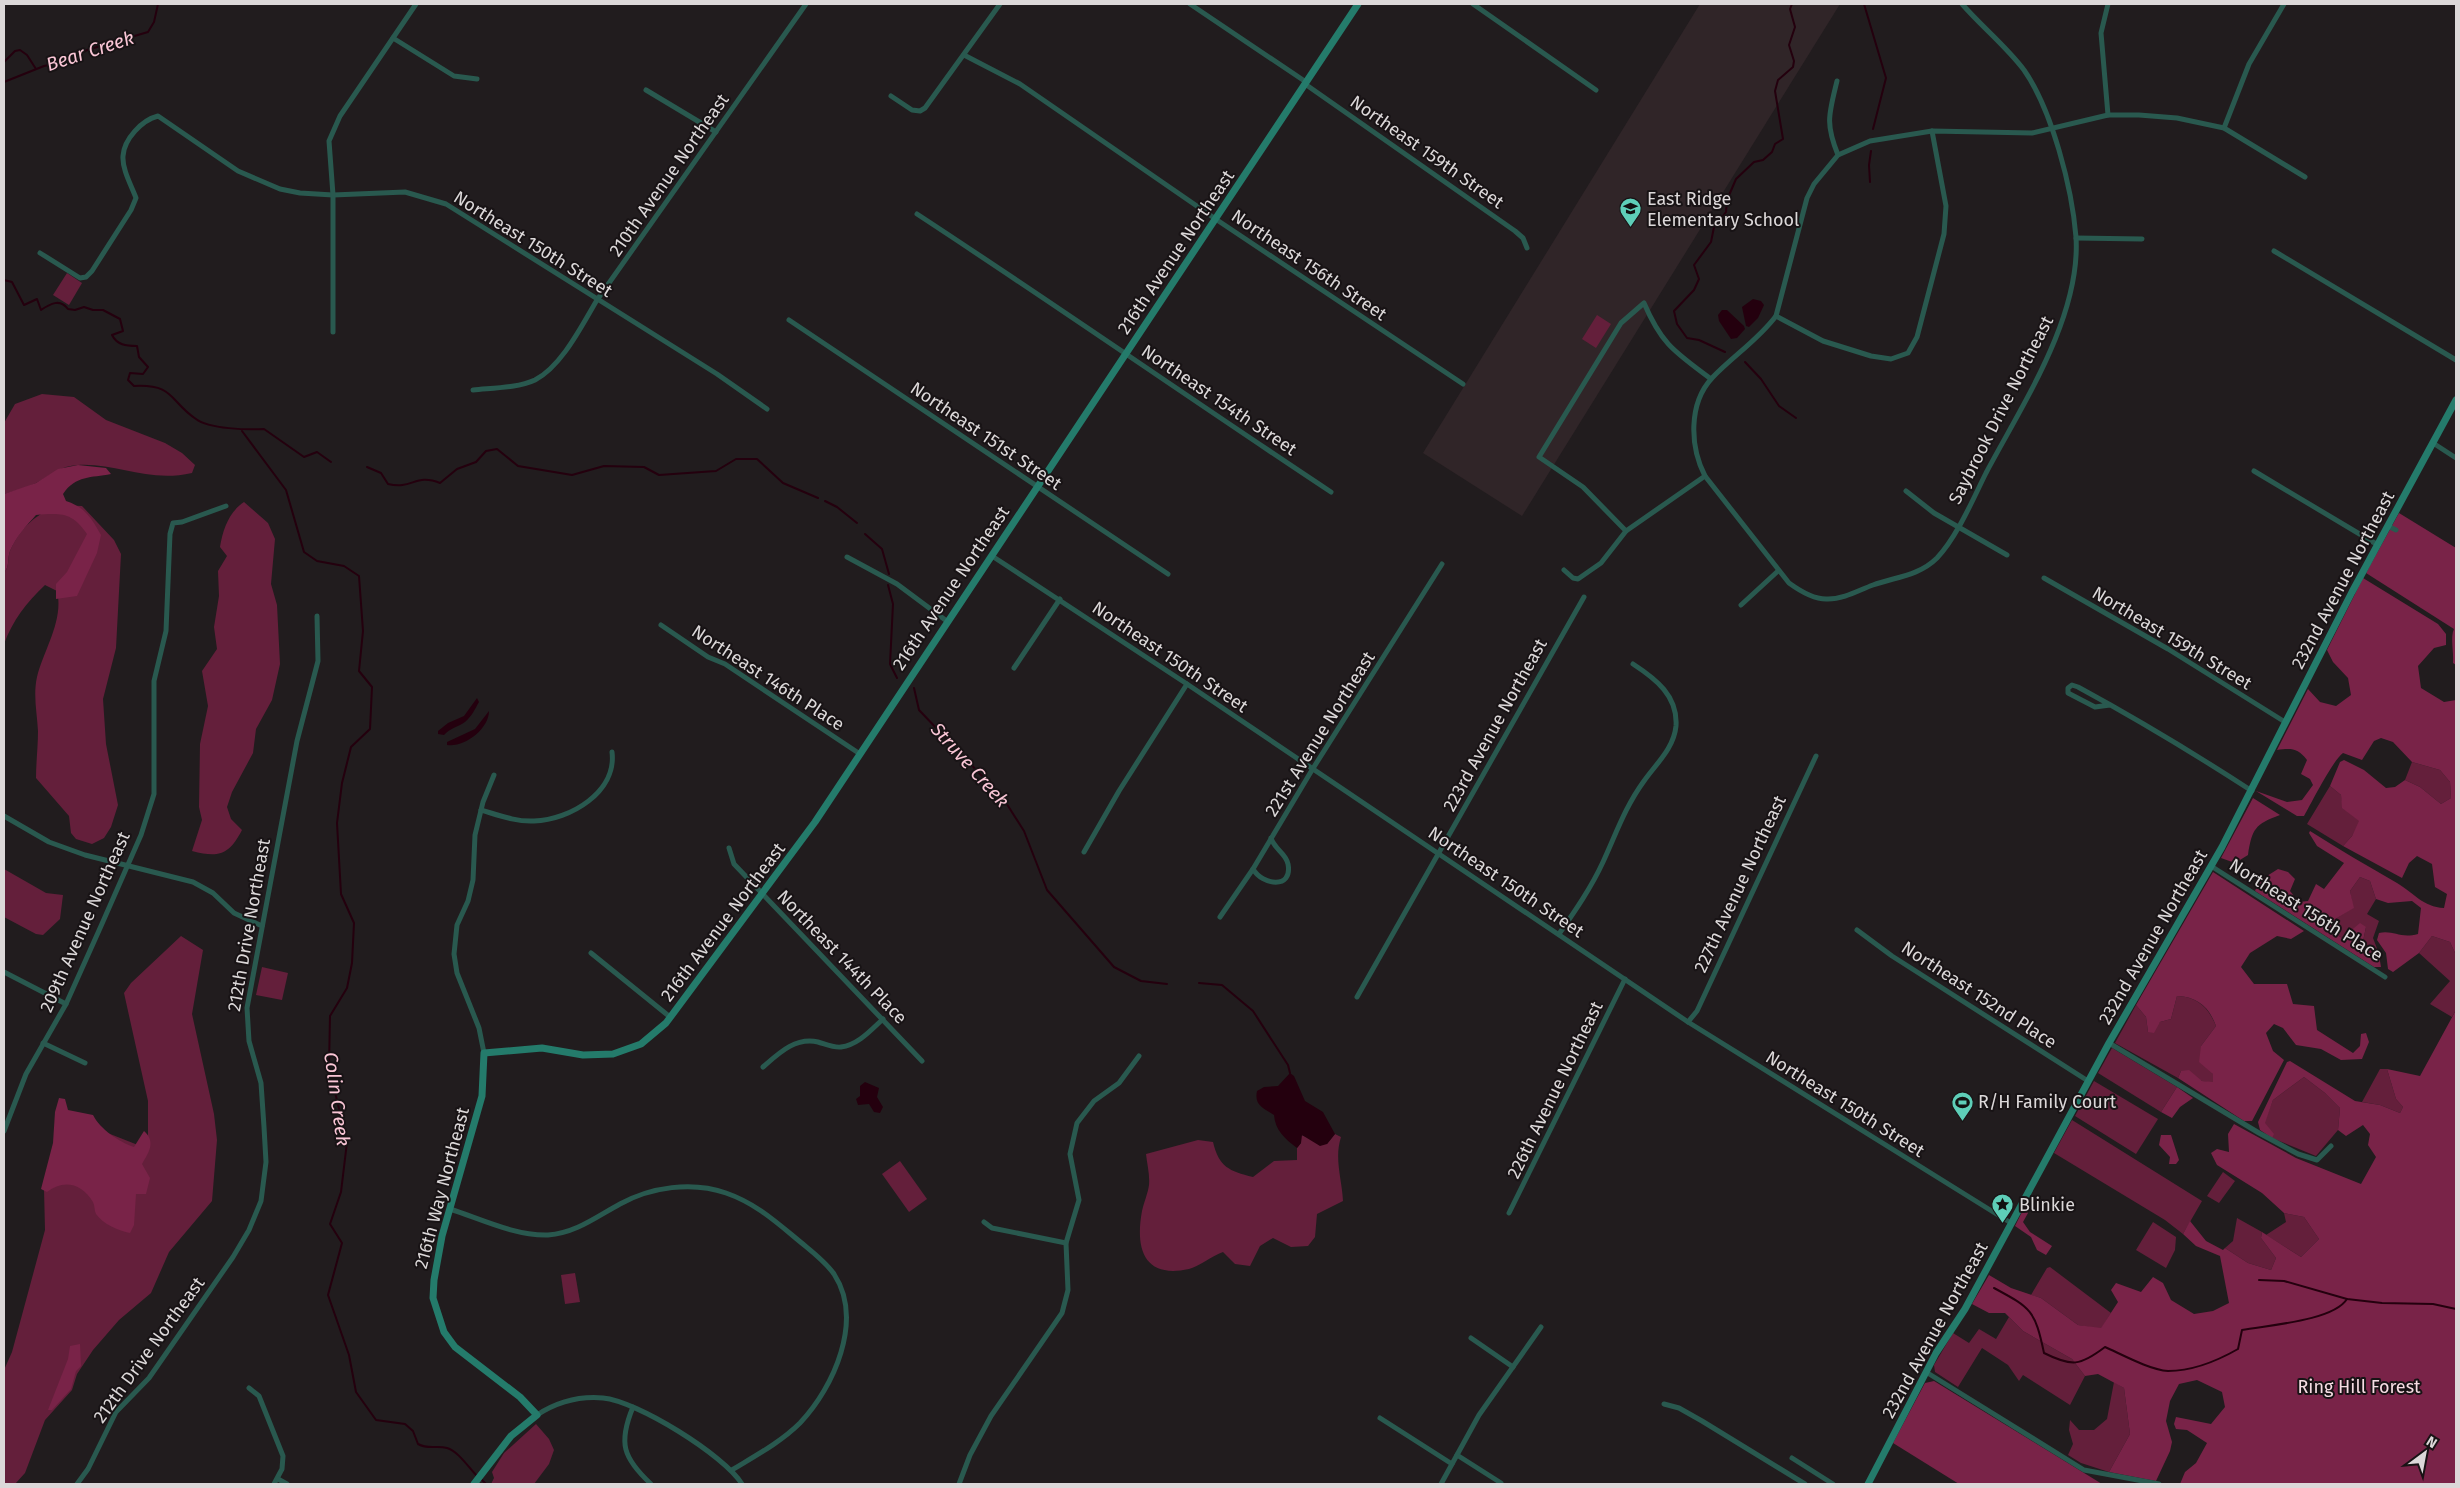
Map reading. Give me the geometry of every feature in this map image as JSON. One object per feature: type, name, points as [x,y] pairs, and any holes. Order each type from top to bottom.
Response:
[{"type":"street","points":[[332,332],[333,195],[329,141],[340,116],[416,4]]},
{"type":"street","name":"210th Avenue Northeast","points":[[474,390],[529,382],[549,370],[577,334],[597,300],[806,4]]},
{"type":"street","points":[[891,96],[912,110],[920,111],[925,108],[1000,4]]},
{"type":"street","name":"Northeast 159th Street","points":[[1190,4],[1306,83],[1515,231],[1524,238],[1527,248]]},
{"type":"street","name":"216th Avenue Northeast","points":[[484,1053],[542,1048],[583,1055],[613,1054],[641,1044],[661,1029],[815,822],[1358,4]]},
{"type":"street","points":[[1473,4],[1596,90]]},
{"type":"street","name":"Saybrook Drive Northeast","points":[[1778,571],[1800,592],[1827,599],[1839,598],[1918,571],[1936,559],[1957,527],[2053,343],[2067,306],[2074,272],[2076,238],[2069,196],[2042,102],[2023,69],[1962,4]]},
{"type":"street","points":[[2108,4],[2101,33],[2108,115]]},
{"type":"street","points":[[2224,128],[2249,64],[2284,4]]},
{"type":"street","points":[[392,38],[454,76],[478,80]]},
{"type":"street","name":"Northeast 156th Street","points":[[964,54],[1020,84],[1463,384]]},
{"type":"street","points":[[1837,81],[1828,118],[1830,135],[1838,155]]},
{"type":"street","points":[[646,90],[716,132]]},
{"type":"street","points":[[1741,605],[1778,571],[1705,476],[1698,461],[1694,445],[1694,427],[1701,398],[1711,379],[1765,330],[1776,316],[1808,198],[1819,177],[1838,155],[1870,141],[1932,131],[2018,134],[2108,115],[2139,115],[2177,118],[2224,128],[2305,177]]},
{"type":"street","name":"Northeast 150th Street","points":[[40,253],[80,278],[86,277],[92,271],[131,210],[136,198],[123,156],[137,128],[147,118],[158,116],[238,171],[280,189],[300,194],[333,195],[405,192],[446,204],[483,225],[597,300],[717,374],[767,409]]},
{"type":"street","points":[[1776,316],[1823,341],[1871,356],[1890,359],[1908,352],[1917,336],[1944,234],[1946,206],[1932,131]]},
{"type":"street","name":"Northeast 154th Street","points":[[917,214],[1050,300],[1132,360],[1331,492]]},
{"type":"street","points":[[2076,238],[2142,239]]},
{"type":"street","points":[[2274,251],[2456,360]]},
{"type":"street","points":[[1626,531],[1583,487],[1539,456],[1621,324],[1644,303],[1662,340],[1677,354],[1711,379]]},
{"type":"street","name":"Northeast 151st Street","points":[[789,320],[1168,574]]},
{"type":"street","name":"232nd Avenue Northeast","points":[[1868,1484],[1926,1372],[1964,1309],[2109,1043],[2252,791],[2285,722],[2456,400]]},
{"type":"street","points":[[2433,443],[2456,458]]},
{"type":"street","points":[[2254,471],[2378,545]]},
{"type":"street","points":[[1564,570],[1573,578],[1578,579],[1587,574],[1601,563],[1626,531],[1705,476]]},
{"type":"street","points":[[1906,491],[1934,513],[2007,555]]},
{"type":"street","name":"209th Avenue Northeast","points":[[4,1131],[26,1074],[66,1004],[141,835],[154,794],[155,757],[152,715],[154,681],[166,631],[170,534],[173,523],[182,522],[226,506]]},
{"type":"street","points":[[2388,526],[2396,530]]},
{"type":"street","points":[[847,556],[897,584],[948,622]]},
{"type":"street","name":"Northeast 150th Street","points":[[992,556],[1188,684],[1312,770],[1688,1022],[2011,1223]]},
{"type":"street","name":"221st Avenue Northeast","points":[[1220,917],[1253,869],[1312,770],[1442,564]]},
{"type":"street","name":"Northeast 159th Street","points":[[2044,578],[2168,649],[2285,722]]},
{"type":"street","name":"223rd Avenue Northeast","points":[[1356,997],[1584,597]]},
{"type":"street","points":[[1014,668],[1060,599]]},
{"type":"street","name":"212th Drive Northeast","points":[[77,1484],[88,1469],[116,1412],[149,1378],[233,1257],[249,1230],[260,1201],[266,1162],[264,1118],[261,1083],[249,1041],[246,1015],[297,742],[318,661],[317,616]]},
{"type":"street","name":"Northeast 146th Place","points":[[661,625],[708,657],[725,664],[860,754]]},
{"type":"street","points":[[1559,934],[1583,899],[1603,862],[1620,820],[1635,793],[1671,746],[1674,736],[1675,710],[1670,697],[1659,683],[1633,664]]},
{"type":"street","points":[[1084,852],[1119,791],[1188,684]]},
{"type":"street","points":[[2110,705],[2095,707],[2068,693],[2068,688],[2072,685],[2078,687],[2110,705],[2204,760],[2252,791]]},
{"type":"street","points":[[481,810],[515,820],[534,822],[558,818],[580,807],[599,791],[611,774],[614,765],[612,752]]},
{"type":"street","name":"227th Avenue Northeast","points":[[1688,1022],[1697,1011],[1816,756]]},
{"type":"street","name":"216th Way Northeast","points":[[494,775],[481,810],[475,836],[473,880],[468,901],[457,925],[454,954],[457,973],[478,1028],[484,1053],[482,1096],[450,1209],[436,1267],[433,1298],[444,1332],[458,1350],[520,1397],[537,1415]]},
{"type":"street","points":[[4,816],[49,842],[86,855],[193,882],[213,893],[234,913],[262,926]]},
{"type":"street","points":[[1253,869],[1268,882],[1276,884],[1283,881],[1287,875],[1288,866],[1286,858],[1274,846],[1271,838]]},
{"type":"street","name":"Northeast 144th Place","points":[[729,848],[734,864],[922,1061]]},
{"type":"street","name":"Northeast 156th Place","points":[[2211,866],[2386,977]]},
{"type":"street","name":"Northeast 152nd Place","points":[[1857,930],[1892,956],[2088,1081]]},
{"type":"street","points":[[591,953],[670,1017]]},
{"type":"street","points":[[4,972],[66,1004]]},
{"type":"street","name":"226th Avenue Northeast","points":[[1509,1213],[1625,979]]},
{"type":"street","points":[[763,1067],[789,1046],[802,1042],[815,1042],[840,1048],[854,1043],[883,1019]]},
{"type":"street","points":[[43,1043],[85,1064]]},
{"type":"street","points":[[2109,1043],[2245,1126],[2298,1154],[2317,1160],[2331,1146]]},
{"type":"street","points":[[959,1484],[970,1455],[991,1416],[1062,1313],[1068,1290],[1066,1243],[1079,1200],[1078,1188],[1072,1167],[1071,1142],[1077,1123],[1094,1101],[1119,1083],[1139,1056]]},
{"type":"street","points":[[4,1115],[10,1115]]},
{"type":"street","points":[[450,1209],[521,1232],[549,1235],[588,1224],[620,1204],[658,1189],[705,1188],[724,1192],[760,1209],[829,1268],[843,1294],[846,1321],[836,1364],[828,1384],[816,1404],[785,1436],[732,1470]]},
{"type":"street","points":[[984,1222],[992,1228],[1066,1243]]},
{"type":"street","points":[[1441,1484],[1479,1415],[1541,1327]]},
{"type":"street","points":[[1471,1338],[1513,1367]]},
{"type":"street","points":[[1926,1372],[2084,1470],[2159,1484]]},
{"type":"street","points":[[249,1388],[259,1396],[283,1456],[282,1469],[274,1484]]},
{"type":"street","points":[[475,1484],[511,1436],[537,1415],[562,1403],[580,1398],[603,1398],[633,1407],[707,1450],[732,1470],[742,1484]]},
{"type":"street","points":[[1664,1404],[1679,1408],[1805,1484]]},
{"type":"street","points":[[633,1407],[624,1428],[625,1447],[633,1465],[651,1484]]},
{"type":"street","points":[[1380,1418],[1452,1464]]},
{"type":"street","points":[[1457,1455],[1501,1483]]},
{"type":"street","points":[[1792,1458],[1833,1484]]},
{"type":"street","points":[[278,1479],[287,1484]]},
{"type":"shaded area","name":"East Ridge Elementary School","points":[[1700,4],[1840,4],[1522,516],[1423,453]]},
{"type":"shaded area","points":[[67,273],[82,283],[69,305],[53,295]]},
{"type":"shaded area","points":[[1753,299],[1761,301],[1764,305],[1758,318],[1749,327],[1746,326],[1742,307]]},
{"type":"shaded area","points":[[1722,310],[1727,310],[1744,326],[1745,329],[1737,338],[1731,339],[1719,321],[1718,315]]},
{"type":"shaded area","points":[[1597,315],[1611,324],[1596,348],[1582,339]]},
{"type":"shaded area","points":[[42,394],[74,397],[106,420],[165,443],[182,453],[195,465],[192,473],[161,476],[93,465],[78,465],[61,469],[32,485],[4,494],[4,423],[15,404]]},
{"type":"shaded area","points":[[244,502],[268,523],[275,539],[271,584],[277,605],[280,664],[272,700],[256,729],[253,753],[232,792],[227,807],[231,819],[242,830],[228,849],[216,854],[209,854],[192,851],[202,820],[199,807],[200,744],[208,706],[202,671],[217,649],[214,627],[219,596],[218,571],[227,556],[220,547],[221,540],[225,527],[234,511]]},
{"type":"shaded area","points":[[58,505],[82,506],[114,540],[121,554],[116,648],[103,699],[106,744],[118,805],[111,827],[104,838],[92,844],[76,839],[71,833],[69,816],[36,778],[38,731],[35,697],[36,684],[40,666],[56,624],[58,613],[57,591],[45,585],[38,592],[16,620],[4,644],[4,573],[7,568],[10,551],[19,535],[29,523],[42,513]]},
{"type":"shaded area","points":[[477,698],[479,702],[465,722],[444,735],[438,734],[438,731],[448,723],[464,716]]},
{"type":"shaded area","points":[[489,711],[485,724],[474,736],[461,743],[447,745],[447,742],[475,729]]},
{"type":"shaded area","points":[[2412,762],[2440,770],[2450,782],[2451,798],[2441,804],[2420,787],[2405,780]]},
{"type":"shaded area","points":[[2330,786],[2341,795],[2343,808],[2360,821],[2352,836],[2343,846],[2307,824]]},
{"type":"shaded area","points":[[4,869],[46,893],[63,895],[60,919],[43,935],[36,934],[4,917]]},
{"type":"shaded area","points":[[2360,877],[2370,881],[2376,899],[2367,914],[2379,921],[2373,938],[2381,959],[2379,955],[2369,952],[2362,946],[2366,927],[2342,938],[2331,931],[2332,921],[2353,908],[2350,891]]},
{"type":"shaded area","points":[[181,936],[203,950],[192,1014],[214,1114],[217,1140],[212,1201],[169,1252],[151,1293],[119,1320],[93,1350],[77,1374],[72,1390],[45,1420],[25,1473],[15,1484],[4,1484],[4,1370],[12,1352],[45,1230],[44,1189],[100,1130],[148,1149],[148,1101],[124,993],[131,983]]},
{"type":"shaded area","points":[[2432,936],[2450,942],[2456,955],[2456,1010],[2452,1017],[2430,1004],[2450,981],[2419,953]]},
{"type":"shaded area","points":[[262,967],[288,973],[282,1000],[256,995]]},
{"type":"shaded area","points":[[2177,996],[2191,998],[2201,1004],[2206,1008],[2216,1026],[2201,1046],[2213,1074],[2213,1083],[2202,1081],[2181,1071],[2178,1078],[2115,1043],[2136,1005],[2146,1017],[2148,1032],[2160,1022],[2171,1019]]},
{"type":"shaded area","points":[[2112,1048],[2177,1087],[2161,1112],[2098,1073]]},
{"type":"shaded area","points":[[2380,1069],[2387,1069],[2396,1099],[2403,1107],[2400,1113],[2380,1105],[2362,1102]]},
{"type":"shaded area","points":[[1290,1073],[1294,1076],[1305,1101],[1323,1112],[1335,1134],[1327,1144],[1320,1146],[1302,1135],[1301,1143],[1297,1148],[1281,1134],[1276,1125],[1274,1115],[1258,1103],[1257,1091],[1264,1087],[1278,1086]]},
{"type":"shaded area","points":[[2304,1077],[2325,1093],[2340,1108],[2338,1130],[2316,1156],[2272,1138],[2264,1123],[2273,1100]]},
{"type":"shaded area","points":[[2094,1081],[2158,1119],[2136,1154],[2075,1116]]},
{"type":"shaded area","points":[[865,1082],[879,1088],[877,1097],[883,1107],[880,1113],[874,1112],[869,1104],[858,1105],[856,1099],[860,1096],[860,1086]]},
{"type":"shaded area","points":[[2072,1120],[2202,1201],[2183,1234],[2165,1220],[2054,1153]]},
{"type":"shaded area","points":[[1335,1134],[1341,1137],[1338,1161],[1343,1201],[1317,1214],[1315,1237],[1308,1246],[1291,1247],[1273,1238],[1260,1246],[1250,1266],[1235,1264],[1223,1252],[1193,1268],[1174,1271],[1162,1270],[1146,1258],[1140,1238],[1140,1225],[1149,1185],[1146,1154],[1198,1140],[1213,1142],[1218,1157],[1226,1167],[1237,1173],[1253,1177],[1274,1161],[1297,1160],[1297,1148],[1301,1143],[1301,1135],[1327,1144]]},
{"type":"shaded area","points":[[900,1161],[927,1199],[909,1212],[882,1174]]},
{"type":"shaded area","points":[[2223,1172],[2235,1181],[2219,1203],[2207,1196]]},
{"type":"shaded area","points":[[2284,1213],[2304,1217],[2319,1239],[2301,1257],[2266,1235],[2286,1222]]},
{"type":"shaded area","points":[[2237,1218],[2262,1232],[2261,1238],[2276,1258],[2271,1270],[2248,1263],[2225,1248],[2233,1241]]},
{"type":"shaded area","points":[[2153,1222],[2176,1237],[2175,1250],[2166,1268],[2136,1250]]},
{"type":"shaded area","points":[[2050,1267],[2111,1313],[2101,1329],[2078,1325],[2041,1298],[2031,1295],[2047,1268]]},
{"type":"shaded area","points":[[575,1273],[580,1302],[565,1304],[561,1275]]},
{"type":"shaded area","points":[[2009,1317],[2023,1331],[2072,1359],[2085,1376],[2070,1405],[2023,1375],[2019,1381],[2008,1365],[1982,1348],[1958,1387],[1935,1372],[1934,1365],[1953,1333],[1969,1343],[1979,1329],[1996,1339]]},
{"type":"shaded area","points":[[2114,1382],[2124,1388],[2130,1434],[2109,1472],[2081,1463],[2068,1455],[2073,1444],[2069,1430],[2070,1420],[2079,1430],[2094,1430],[2107,1419]]},
{"type":"shaded area","points":[[536,1424],[549,1439],[554,1450],[549,1464],[534,1484],[491,1484],[494,1478],[492,1472],[504,1453]]},
{"type":"green space","points":[[78,465],[106,468],[111,474],[79,480],[73,483],[63,494],[66,501],[87,514],[101,535],[97,553],[77,596],[56,599],[56,584],[67,572],[87,534],[71,518],[59,514],[36,515],[12,546],[4,573],[4,494],[36,483],[58,469]]},
{"type":"green space","points":[[2399,513],[2456,548],[2456,665],[2453,663],[2452,636],[2454,629],[2366,573]]},
{"type":"green space","points":[[2363,578],[2438,624],[2446,634],[2446,645],[2434,648],[2418,666],[2421,688],[2444,702],[2456,700],[2456,955],[2450,942],[2432,936],[2419,953],[2393,972],[2388,969],[2386,953],[2377,940],[2379,933],[2384,932],[2406,936],[2418,934],[2421,908],[2412,901],[2388,903],[2376,899],[2370,881],[2360,877],[2350,891],[2354,908],[2332,921],[2331,931],[2342,938],[2360,923],[2366,927],[2362,946],[2369,952],[2379,955],[2381,967],[2374,967],[2255,891],[2259,881],[2278,869],[2288,872],[2295,879],[2290,891],[2299,902],[2308,901],[2316,884],[2324,889],[2344,863],[2317,846],[2309,833],[2310,831],[2397,883],[2424,902],[2444,908],[2447,894],[2435,887],[2432,864],[2417,856],[2409,863],[2402,878],[2343,846],[2352,836],[2359,821],[2342,808],[2341,795],[2330,786],[2340,762],[2344,760],[2364,770],[2386,788],[2395,787],[2405,780],[2420,787],[2441,804],[2451,798],[2450,782],[2440,770],[2412,762],[2393,742],[2381,738],[2374,741],[2362,760],[2343,753],[2339,757],[2328,772],[2304,816],[2297,816],[2256,791],[2287,802],[2302,800],[2313,785],[2310,779],[2301,774],[2307,760],[2304,756],[2294,750],[2277,750],[2308,689],[2320,702],[2336,706],[2351,695],[2348,678],[2333,662],[2327,650]]},
{"type":"green space","points":[[2253,798],[2280,815],[2265,821],[2256,829],[2251,839],[2248,855],[2235,863],[2221,858]]},
{"type":"green space","points":[[2213,872],[2304,931],[2291,939],[2277,936],[2250,953],[2241,967],[2254,984],[2287,984],[2293,1004],[2314,1006],[2317,1030],[2353,1053],[2360,1046],[2361,1034],[2366,1033],[2369,1042],[2362,1059],[2341,1060],[2321,1049],[2296,1045],[2283,1028],[2274,1024],[2266,1033],[2273,1051],[2284,1060],[2252,1121],[2244,1121],[2178,1078],[2181,1071],[2189,1070],[2202,1081],[2213,1082],[2213,1074],[2199,1062],[2201,1046],[2216,1026],[2210,1013],[2202,1004],[2191,998],[2177,996],[2171,1019],[2160,1022],[2154,1033],[2148,1032],[2146,1017],[2136,1005]]},
{"type":"green space","name":"Ring Hill Forest","points":[[2456,1010],[2456,1484],[2180,1484],[2185,1472],[2196,1463],[2207,1443],[2187,1430],[2176,1429],[2174,1424],[2176,1417],[2211,1424],[2225,1407],[2222,1392],[2197,1380],[2179,1384],[2170,1401],[2166,1421],[2172,1442],[2170,1451],[2156,1481],[2109,1472],[2130,1434],[2124,1388],[2098,1374],[2085,1376],[2072,1359],[2023,1331],[2005,1313],[1989,1313],[1972,1304],[1989,1275],[2011,1288],[2041,1298],[2078,1325],[2101,1328],[2118,1302],[2111,1290],[2116,1283],[2141,1292],[2153,1277],[2163,1283],[2171,1300],[2194,1314],[2213,1311],[2229,1303],[2220,1256],[2196,1246],[2183,1234],[2190,1221],[2206,1241],[2223,1250],[2225,1248],[2248,1263],[2271,1270],[2276,1258],[2261,1238],[2262,1232],[2301,1257],[2319,1239],[2304,1217],[2284,1213],[2262,1193],[2217,1165],[2211,1153],[2217,1149],[2229,1152],[2228,1134],[2234,1124],[2296,1158],[2361,1184],[2376,1157],[2368,1145],[2370,1134],[2363,1125],[2346,1136],[2338,1130],[2340,1108],[2325,1093],[2304,1077],[2273,1100],[2265,1123],[2274,1134],[2272,1138],[2260,1130],[2258,1122],[2287,1062],[2290,1061],[2355,1101],[2380,1105],[2400,1113],[2403,1107],[2396,1099],[2387,1069],[2420,1076]]},
{"type":"green space","points":[[2177,1087],[2193,1098],[2180,1107],[2172,1118],[2161,1112]]},
{"type":"green space","points":[[59,1098],[65,1099],[68,1110],[93,1115],[105,1130],[128,1145],[134,1147],[144,1131],[148,1135],[150,1147],[142,1164],[150,1178],[146,1194],[136,1194],[134,1225],[130,1233],[116,1229],[103,1221],[96,1214],[94,1204],[89,1196],[78,1187],[66,1184],[59,1185],[47,1192],[41,1189],[53,1143],[55,1112]]},
{"type":"green space","points":[[2161,1135],[2171,1135],[2179,1160],[2176,1164],[2169,1164],[2170,1157],[2159,1145]]},
{"type":"green space","points":[[2027,1202],[2028,1213],[2023,1222],[2030,1232],[2052,1246],[2046,1255],[2037,1250],[2031,1237],[2015,1226]]},
{"type":"green space","points":[[80,1344],[81,1366],[76,1371],[71,1389],[52,1410],[48,1410],[68,1359],[70,1346]]},
{"type":"green space","points":[[1934,1381],[2102,1484],[1959,1484],[1893,1443],[1925,1383]]},
{"type":"waterway","name":"Bear Creek","points":[[4,82],[44,66],[63,62],[87,50],[148,32],[154,22],[158,4]]},
{"type":"waterway","points":[[1725,352],[1699,340],[1687,338],[1677,324],[1674,311],[1694,290],[1699,279],[1694,265],[1711,242],[1714,227],[1726,212],[1727,200],[1736,179],[1754,162],[1763,160],[1772,152],[1775,144],[1783,139],[1775,91],[1778,80],[1793,67],[1794,61],[1789,45],[1795,27],[1790,9],[1792,4]]},
{"type":"waterway","points":[[1864,4],[1886,78],[1873,129]]},
{"type":"waterway","points":[[4,62],[15,51],[20,50],[27,55],[36,69]]},
{"type":"waterway","points":[[1870,182],[1869,165],[1871,151]]},
{"type":"waterway","name":"Struve Creek","points":[[4,280],[12,282],[24,305],[37,299],[41,310],[51,304],[58,303],[68,309],[75,310],[84,307],[93,310],[103,310],[120,319],[123,331],[112,335],[116,341],[122,344],[137,346],[139,357],[148,367],[143,374],[130,373],[128,380],[134,386],[147,386],[165,391],[187,412],[202,422],[229,428],[264,429],[304,457],[317,452],[331,462]]},
{"type":"waterway","points":[[1745,362],[1761,379],[1779,406],[1796,418]]},
{"type":"waterway","name":"Colin Creek","points":[[242,431],[286,490],[304,552],[317,561],[344,566],[359,576],[363,631],[359,671],[372,687],[370,729],[351,747],[342,783],[337,823],[341,894],[354,923],[352,963],[347,988],[330,1016],[329,1067],[347,1142],[341,1192],[330,1224],[342,1243],[328,1295],[349,1355],[356,1392],[376,1420],[405,1424],[413,1431],[418,1444],[426,1447],[443,1447],[451,1450],[477,1476]]},
{"type":"waterway","name":"Struve Creek","points":[[367,467],[381,473],[388,484],[403,485],[425,480],[440,483],[457,469],[476,462],[486,451],[497,449],[518,466],[572,475],[604,466],[644,467],[659,475],[716,471],[736,459],[757,459],[783,483],[818,498]]},
{"type":"waterway","name":"Struve Creek","points":[[825,501],[837,507],[857,523]]},
{"type":"waterway","name":"Struve Creek","points":[[865,534],[882,549],[889,574]]},
{"type":"waterway","name":"Struve Creek","points":[[888,585],[893,604],[890,664],[897,678]]},
{"type":"waterway","name":"Struve Creek","points":[[914,688],[919,710],[1003,798],[1024,831],[1047,890],[1114,967],[1141,981],[1167,984]]},
{"type":"waterway","name":"Struve Creek","points":[[1199,983],[1222,985],[1253,1011],[1288,1065],[1290,1073]]},
{"type":"waterway","points":[[2259,1280],[2284,1281],[2347,1299],[2382,1303],[2433,1304],[2456,1309]]},
{"type":"waterway","points":[[1994,1288],[2024,1306],[2030,1312],[2038,1328],[2044,1353],[2054,1358],[2069,1362],[2082,1361],[2105,1347],[2144,1365],[2168,1371],[2187,1369],[2222,1358],[2238,1349],[2242,1330],[2314,1317],[2340,1306],[2347,1299]]},
{"type":"waterway","name":"Colin Creek","points":[[481,1479],[486,1484]]},
{"type":"place","name":"East Ridge Elementary School","points":[[1631,228]]},
{"type":"place","name":"R/H Family Court","points":[[1962,1121]]},
{"type":"place","name":"Blinkie","points":[[2003,1224]]}]
